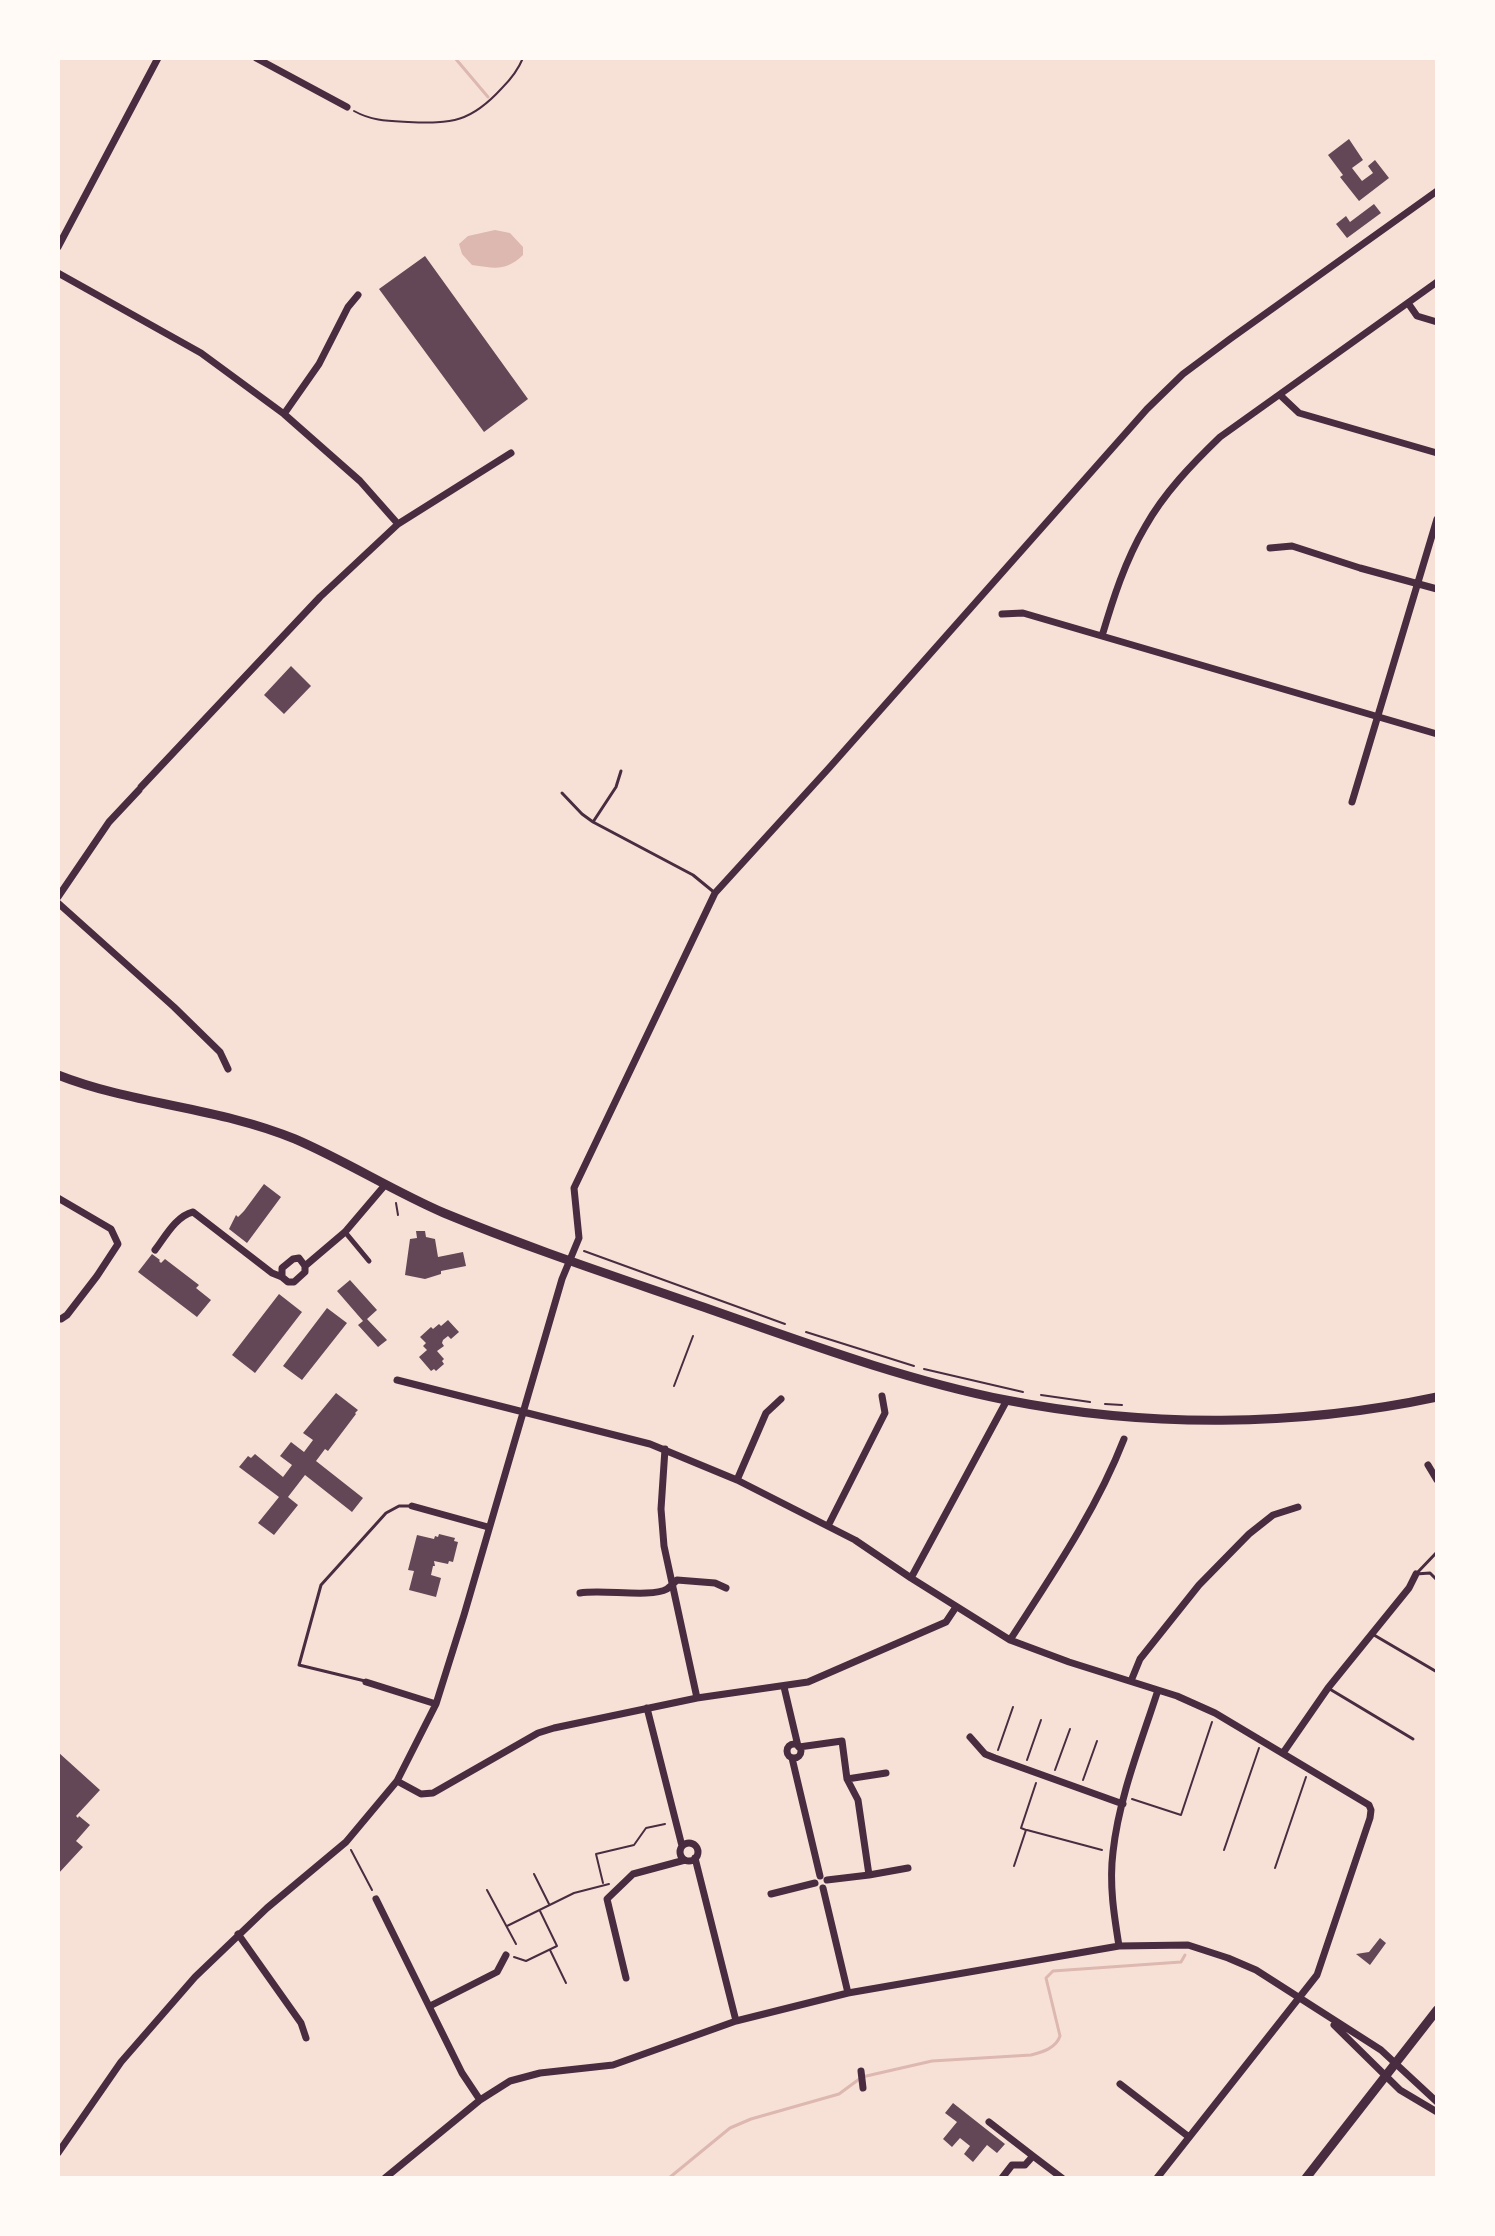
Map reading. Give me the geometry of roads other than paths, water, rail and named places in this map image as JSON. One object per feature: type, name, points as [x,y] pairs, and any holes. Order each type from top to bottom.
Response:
[{"type":"main road","points":[[58,1075],[117,1092],[249,1122],[297,1140],[443,1212],[570,1261],[914,1377],[1007,1400],[1128,1416],[1217,1420],[1325,1415],[1437,1397]]},
{"type":"main road","points":[[1306,2178],[1437,2010]]},
{"type":"street","points":[[58,247],[158,58]]},
{"type":"street","points":[[256,58],[347,107]]},
{"type":"street","points":[[58,2153],[121,2062],[195,1977],[238,1934],[346,1842],[397,1781],[436,1704],[562,1279],[579,1238],[574,1188],[715,893],[1147,409],[1183,374],[1437,191]]},
{"type":"street","points":[[58,273],[201,353],[284,414],[360,481],[398,524]]},
{"type":"street","points":[[1102,636],[1119,582],[1144,527],[1194,463],[1220,437],[1437,282]]},
{"type":"street","points":[[284,414],[319,364],[348,307],[358,295]]},
{"type":"street","points":[[1408,303],[1417,316],[1437,322]]},
{"type":"street","points":[[1280,395],[1299,413],[1437,453]]},
{"type":"street","points":[[58,897],[109,822],[320,597],[398,524],[511,453]]},
{"type":"street","points":[[1352,802],[1437,519]]},
{"type":"street","points":[[1270,548],[1292,546],[1437,589]]},
{"type":"street","points":[[1002,614],[1023,613],[1437,734]]},
{"type":"street","points":[[58,903],[174,1007],[220,1052],[228,1069]]},
{"type":"street","points":[[305,1266],[345,1232],[385,1185]]},
{"type":"street","points":[[58,1198],[111,1229],[118,1244],[67,1315],[58,1319]]},
{"type":"street","points":[[155,1250],[184,1214],[193,1212],[288,1282],[294,1282],[305,1272],[299,1258],[282,1268],[282,1277]]},
{"type":"street","points":[[345,1232],[369,1261]]},
{"type":"street","points":[[397,1380],[644,1442],[737,1480],[855,1540],[1010,1640],[1158,1690],[1215,1713],[1363,1801],[1371,1810],[1317,1975],[1157,2178]]},
{"type":"street","points":[[828,1526],[885,1413],[882,1396]]},
{"type":"street","points":[[737,1480],[766,1413],[781,1399]]},
{"type":"street","points":[[911,1578],[1007,1400]]},
{"type":"street","points":[[1010,1640],[1110,1477],[1124,1439]]},
{"type":"street","points":[[665,1449],[661,1509],[664,1546],[697,1698]]},
{"type":"street","points":[[1428,1465],[1437,1480]]},
{"type":"street","points":[[412,1506],[488,1527]]},
{"type":"street","points":[[1131,1681],[1140,1659],[1216,1567],[1273,1515],[1298,1507]]},
{"type":"street","points":[[1283,1753],[1328,1688],[1409,1588],[1416,1574]]},
{"type":"street","points":[[580,1593],[594,1590],[636,1593],[665,1590],[677,1580],[715,1583],[726,1588]]},
{"type":"street","points":[[397,1781],[421,1794],[433,1793],[538,1733],[554,1728],[697,1698],[817,1680],[946,1622],[956,1607]]},
{"type":"street","points":[[366,1682],[436,1704]]},
{"type":"street","points":[[784,1687],[801,1752],[792,1758],[848,1993]]},
{"type":"street","points":[[1119,1946],[1112,1900],[1113,1853],[1123,1800],[1158,1690]]},
{"type":"street","points":[[647,1708],[682,1846],[681,1856],[685,1860]]},
{"type":"street","points":[[970,1737],[985,1754],[1080,1789],[1123,1800]]},
{"type":"street","points":[[799,1746],[842,1741],[847,1779],[858,1800],[869,1875]]},
{"type":"street","points":[[847,1779],[886,1773]]},
{"type":"street","points":[[682,1846],[687,1843],[694,1845],[697,1851],[695,1858],[736,2021]]},
{"type":"street","points":[[626,1978],[607,1899],[633,1874],[695,1858]]},
{"type":"street","points":[[771,1894],[821,1882],[908,1868]]},
{"type":"street","points":[[376,1899],[462,2073],[480,2100]]},
{"type":"street","points":[[238,1934],[301,2023],[306,2038]]},
{"type":"street","points":[[385,2178],[480,2100],[510,2081],[540,2073],[613,2065],[736,2021],[848,1993],[1119,1946],[1173,1944],[1209,1951],[1256,1970],[1331,2020],[1358,2034],[1396,2063],[1437,2102]]},
{"type":"street","points":[[430,2006],[497,1972],[506,1955]]},
{"type":"street","points":[[1331,2020],[1400,2090],[1437,2112]]},
{"type":"street","points":[[861,2071],[863,2088]]},
{"type":"street","points":[[1120,2084],[1189,2137]]},
{"type":"street","points":[[989,2122],[1062,2178]]},
{"type":"street","points":[[1002,2178],[1012,2165],[1025,2165],[1033,2156]]},
{"type":"lane","points":[[593,822],[616,787],[621,771]]},
{"type":"lane","points":[[562,793],[593,822],[693,875],[715,893]]},
{"type":"lane","points":[[366,1682],[299,1665],[321,1585],[386,1513],[399,1506],[412,1506]]},
{"type":"lane","points":[[1416,1574],[1437,1552]]},
{"type":"lane","points":[[1416,1574],[1430,1573],[1437,1580]]},
{"type":"lane","points":[[1371,1633],[1437,1672]]},
{"type":"lane","points":[[1328,1688],[1413,1739]]},
{"type":"waterway","points":[[455,58],[488,97]]},
{"type":"waterway","points":[[669,2178],[730,2128],[839,2094],[862,2077],[932,2061],[1031,2055],[1048,2049],[1060,2036],[1046,1978],[1053,1971],[1181,1962],[1185,1955]]}]
